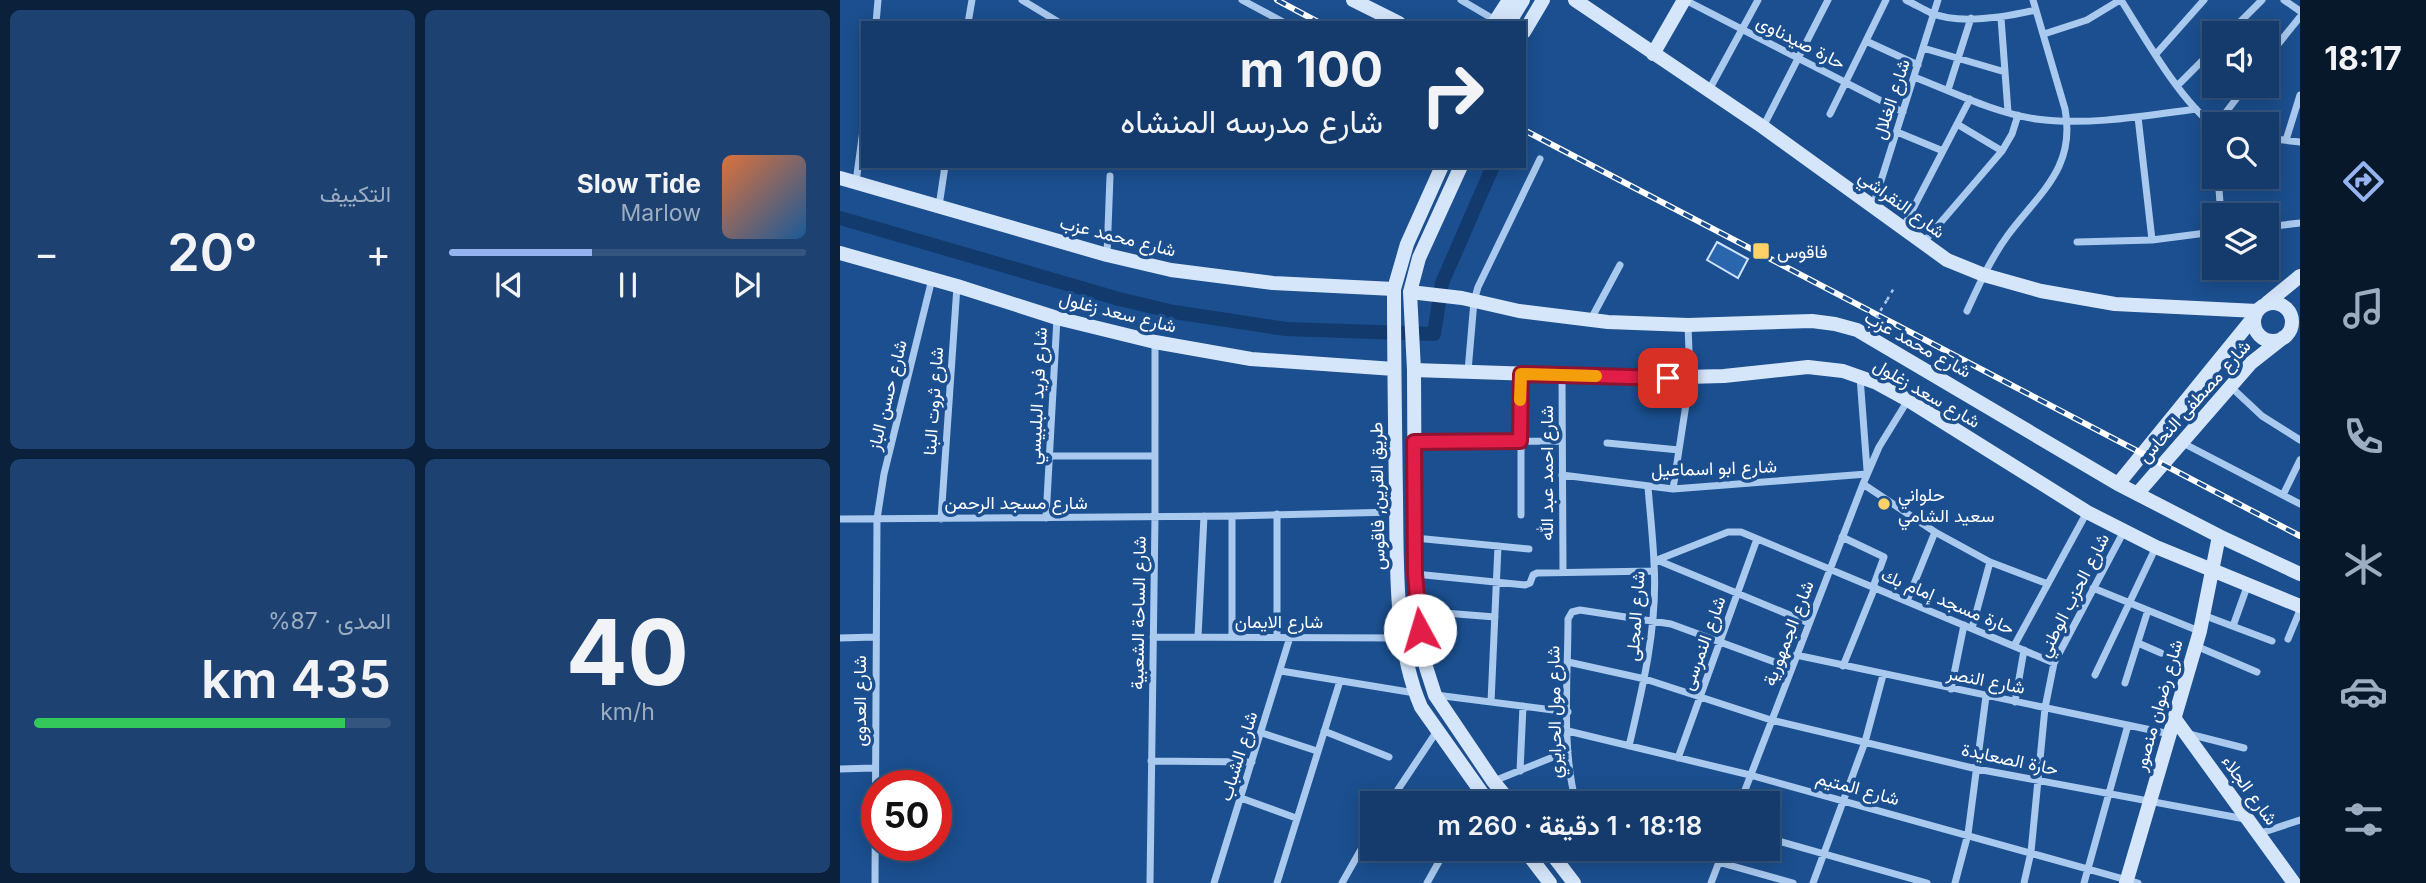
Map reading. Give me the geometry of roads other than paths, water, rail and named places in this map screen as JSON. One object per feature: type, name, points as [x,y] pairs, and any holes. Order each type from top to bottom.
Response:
[{"type":"street","points":[[876,21],[878,0]]},
{"type":"street","points":[[968,21],[972,0]]},
{"type":"street","points":[[1022,0],[1057,21]]},
{"type":"street","points":[[1242,0],[1281,21]]},
{"type":"street","points":[[1353,0],[1395,21]]},
{"type":"street","points":[[1461,0],[1498,21]]},
{"type":"street","points":[[1500,21],[1509,0]]},
{"type":"street","points":[[1501,21],[1523,0]]},
{"type":"street","points":[[1526,29],[1543,0]]},
{"type":"street","name":"شارع النقراشي","points":[[1575,0],[1763,127],[1947,260],[1984,275],[2040,291],[2115,304],[2259,311]]},
{"type":"street","points":[[1653,54],[1685,0]]},
{"type":"street","name":"حارة صيدناوى","points":[[1685,0],[1903,112]]},
{"type":"street","points":[[1708,90],[1759,0]]},
{"type":"street","points":[[1763,127],[1828,0]]},
{"type":"street","points":[[1830,114],[1886,0]]},
{"type":"street","points":[[1906,0],[1933,14],[1971,18],[2001,18],[2036,10]]},
{"type":"street","name":"شارع الغلال","points":[[1872,207],[1938,0]]},
{"type":"street","points":[[1967,311],[2007,236],[2058,171],[2066,148],[2067,121],[2033,0]]},
{"type":"street","points":[[2044,34],[2087,20],[2120,0],[2155,54],[2202,114]]},
{"type":"street","points":[[2155,54],[2204,0]]},
{"type":"street","points":[[2241,21],[2262,0]]},
{"type":"street","points":[[2284,0],[2300,11]]},
{"type":"street","points":[[2279,43],[2300,17]]},
{"type":"street","points":[[1948,90],[1971,18]]},
{"type":"street","points":[[2001,18],[2008,112]]},
{"type":"street","points":[[1866,41],[1918,65]]},
{"type":"street","points":[[1923,48],[2005,72]]},
{"type":"street","points":[[2178,85],[2202,61]]},
{"type":"street","points":[[1914,77],[2018,116],[2034,119],[2067,121],[2138,117],[2196,109]]},
{"type":"street","points":[[2286,140],[2300,95]]},
{"type":"street","points":[[2225,112],[2236,98]]},
{"type":"street","points":[[1903,228],[1970,99]]},
{"type":"street","points":[[1923,243],[2002,151],[2018,116]]},
{"type":"street","points":[[2138,117],[2152,240]]},
{"type":"street","points":[[1957,124],[2002,151]]},
{"type":"street","points":[[1897,132],[1943,151]]},
{"type":"street","points":[[2279,139],[2300,142]]},
{"type":"street","points":[[856,183],[861,145]]},
{"type":"street","points":[[1468,371],[1468,300],[1540,159]]},
{"type":"street","points":[[939,207],[946,168]]},
{"type":"street","name":"طريق القرين, فاقوس","points":[[1441,168],[1407,244],[1394,289],[1397,575],[1408,669],[1415,693],[1421,707],[1478,789]]},
{"type":"street","name":"طريق القرين, فاقوس","points":[[1460,168],[1419,258],[1413,352],[1415,574],[1426,667],[1435,695],[1501,791]]},
{"type":"street","points":[[1107,255],[1110,176]]},
{"type":"street","name":"شارع محمد عزب","points":[[840,178],[1107,255],[1171,270],[1238,280],[1394,289]]},
{"type":"street","points":[[1431,191],[1446,199]]},
{"type":"street","points":[[2279,225],[2300,223]]},
{"type":"street","points":[[2077,242],[2152,240],[2202,234]]},
{"type":"street","name":"شارع سعد زغلول","points":[[840,253],[1057,318],[1155,342],[1251,359],[1394,369]]},
{"type":"street","points":[[1591,320],[1620,265]]},
{"type":"street","name":"شارع مصطفى النحاس","points":[[2118,484],[2259,311],[2300,276]]},
{"type":"street","name":"شارع حسن الباز","points":[[877,519],[884,474],[932,279]]},
{"type":"street","name":"شارع ثروت البنا","points":[[941,519],[957,286]]},
{"type":"street","name":"شارع محمد عزب","points":[[1415,297],[1468,300],[1519,311],[1591,320],[1688,325],[1812,321],[1857,330],[2118,484],[2300,574]]},
{"type":"street","points":[[2280,304],[2290,313],[2291,332],[2271,341],[2259,336],[2253,324],[2259,311],[2280,304]]},
{"type":"street","name":"شارع فريد البلبيسي","points":[[1046,518],[1057,318]]},
{"type":"street","points":[[1673,489],[1690,378],[1688,325]]},
{"type":"street","name":"شارع مصطفى النحاس","points":[[2137,494],[2251,363],[2291,332]]},
{"type":"street","name":"شارع الساحة الشعبية","points":[[1150,883],[1155,342]]},
{"type":"street","name":"شارع سعد زغلول","points":[[1413,370],[1690,378],[1808,367],[1860,376],[1908,400],[2087,512],[2156,547],[2300,608]]},
{"type":"street","points":[[1521,374],[1521,515]]},
{"type":"street","name":"شارع احمد عبد الله","points":[[1562,374],[1563,572]]},
{"type":"street","name":"شارع الجمهورية","points":[[1860,376],[1867,474]]},
{"type":"street","points":[[2231,387],[2262,416],[2300,440]]},
{"type":"street","name":"شارع الجمهورية","points":[[1744,791],[1867,474],[1879,447],[1908,400]]},
{"type":"street","points":[[1414,442],[1562,441]]},
{"type":"street","points":[[2181,441],[2300,504]]},
{"type":"street","points":[[1607,443],[1679,450]]},
{"type":"street","points":[[1050,456],[1155,456]]},
{"type":"street","points":[[2283,495],[2300,460]]},
{"type":"street","name":"شارع ابو اسماعيل","points":[[1562,475],[1673,489],[1867,474]]},
{"type":"street","points":[[1863,484],[1935,532],[1990,562],[2048,584]]},
{"type":"street","name":"شارع المجلى","points":[[1629,746],[1645,679],[1652,620],[1656,559],[1648,487]]},
{"type":"street","name":"شارع مسجد الرحمن","points":[[840,519],[1396,512]]},
{"type":"street","points":[[2014,646],[2087,512]]},
{"type":"street","points":[[1277,514],[1277,637]]},
{"type":"street","points":[[1198,637],[1205,516]]},
{"type":"street","points":[[1232,516],[1232,637]]},
{"type":"street","name":"شارع العدوى","points":[[874,883],[877,519]]},
{"type":"street","name":"شارع الحزب الوطني","points":[[2024,883],[2031,852],[2045,708],[2054,663],[2124,531]]},
{"type":"street","name":"حارة مسجد إمام بك","points":[[1656,559],[1728,532],[1741,533],[2054,663]]},
{"type":"street","points":[[1908,601],[1935,532]]},
{"type":"street","name":"شارع رضوان منصور","points":[[2175,719],[2200,631],[2219,536]]},
{"type":"street","points":[[1842,537],[1884,557],[1843,666]]},
{"type":"street","points":[[1415,538],[1529,549]]},
{"type":"street","name":"شارع النمرسى","points":[[1678,758],[1756,539]]},
{"type":"street","points":[[1491,702],[1498,546]]},
{"type":"street","points":[[2095,675],[2156,547]]},
{"type":"street","points":[[1656,559],[1809,623]]},
{"type":"street","points":[[1951,689],[1990,562]]},
{"type":"street","points":[[1415,574],[1528,584],[1535,573],[1654,571]]},
{"type":"street","points":[[2233,626],[2248,584]]},
{"type":"street","points":[[2093,588],[2200,631]]},
{"type":"street","points":[[2288,639],[2300,608]]},
{"type":"street","name":"شارع مول الحرايري","points":[[1572,791],[1569,780],[1568,751],[1568,619],[1572,612],[1580,610],[1652,620]]},
{"type":"street","points":[[2125,683],[2148,610]]},
{"type":"street","points":[[1418,611],[1495,617]]},
{"type":"street","points":[[2203,615],[2272,641]]},
{"type":"street","points":[[1652,620],[1671,624],[1791,668]]},
{"type":"street","points":[[840,638],[875,637]]},
{"type":"street","name":"شارع الايمان","points":[[1153,637],[1404,638]]},
{"type":"street","name":"شارع الشباب","points":[[1214,883],[1290,637]]},
{"type":"street","points":[[2138,643],[2161,653]]},
{"type":"street","points":[[2196,646],[2257,672]]},
{"type":"street","points":[[2015,702],[2024,650]]},
{"type":"street","name":"شارع النصر","points":[[1796,655],[2244,748]]},
{"type":"street","name":"حارة الصعايدة","points":[[1568,662],[1645,679],[1771,720],[1976,769],[2245,819]]},
{"type":"street","points":[[1281,671],[1415,693]]},
{"type":"street","points":[[1813,883],[1865,743],[1883,675]]},
{"type":"street","points":[[1277,883],[1340,681]]},
{"type":"street","points":[[1435,695],[1568,712]]},
{"type":"street","points":[[1955,883],[1968,834],[1986,696]]},
{"type":"street","points":[[1520,771],[1524,706]]},
{"type":"street","name":"شارع الجلاء","points":[[2175,719],[2178,734],[2295,879]]},
{"type":"street","points":[[2084,883],[2128,725]]},
{"type":"street","points":[[1397,791],[1438,730]]},
{"type":"street","name":"شارع المتيم","points":[[1568,731],[1750,775],[1968,834],[2130,882]]},
{"type":"street","points":[[1324,732],[1389,757]]},
{"type":"street","points":[[1262,733],[1317,751]]},
{"type":"street","name":"شارع رضوان منصور","points":[[2130,882],[2151,802],[2178,734]]},
{"type":"street","points":[[1493,781],[1568,751]]},
{"type":"street","points":[[1151,761],[1252,762]]},
{"type":"street","points":[[840,769],[875,768]]},
{"type":"street","points":[[1241,798],[1296,818]]},
{"type":"street","points":[[2258,834],[2300,820]]},
{"type":"street","points":[[1780,841],[1927,883]]},
{"type":"street","points":[[1342,883],[1360,851]]},
{"type":"street","points":[[1427,883],[1439,861]]},
{"type":"street","points":[[1533,861],[1550,883]]},
{"type":"street","points":[[1557,861],[1574,883]]},
{"type":"street","points":[[1711,883],[1718,862],[1793,883]]},
{"type":"waterway","points":[[840,218],[1119,299],[1174,312],[1286,329],[1434,334],[1442,283],[1492,168]]},
{"type":"railway","points":[[1277,0],[1316,21]]},
{"type":"railway","points":[[1526,131],[2300,536]]},
{"type":"place","name":"فاقوس","points":[[1761,251]]},
{"type":"place","name":"حلواني سعيد الشامي","points":[[1884,504]]}]
